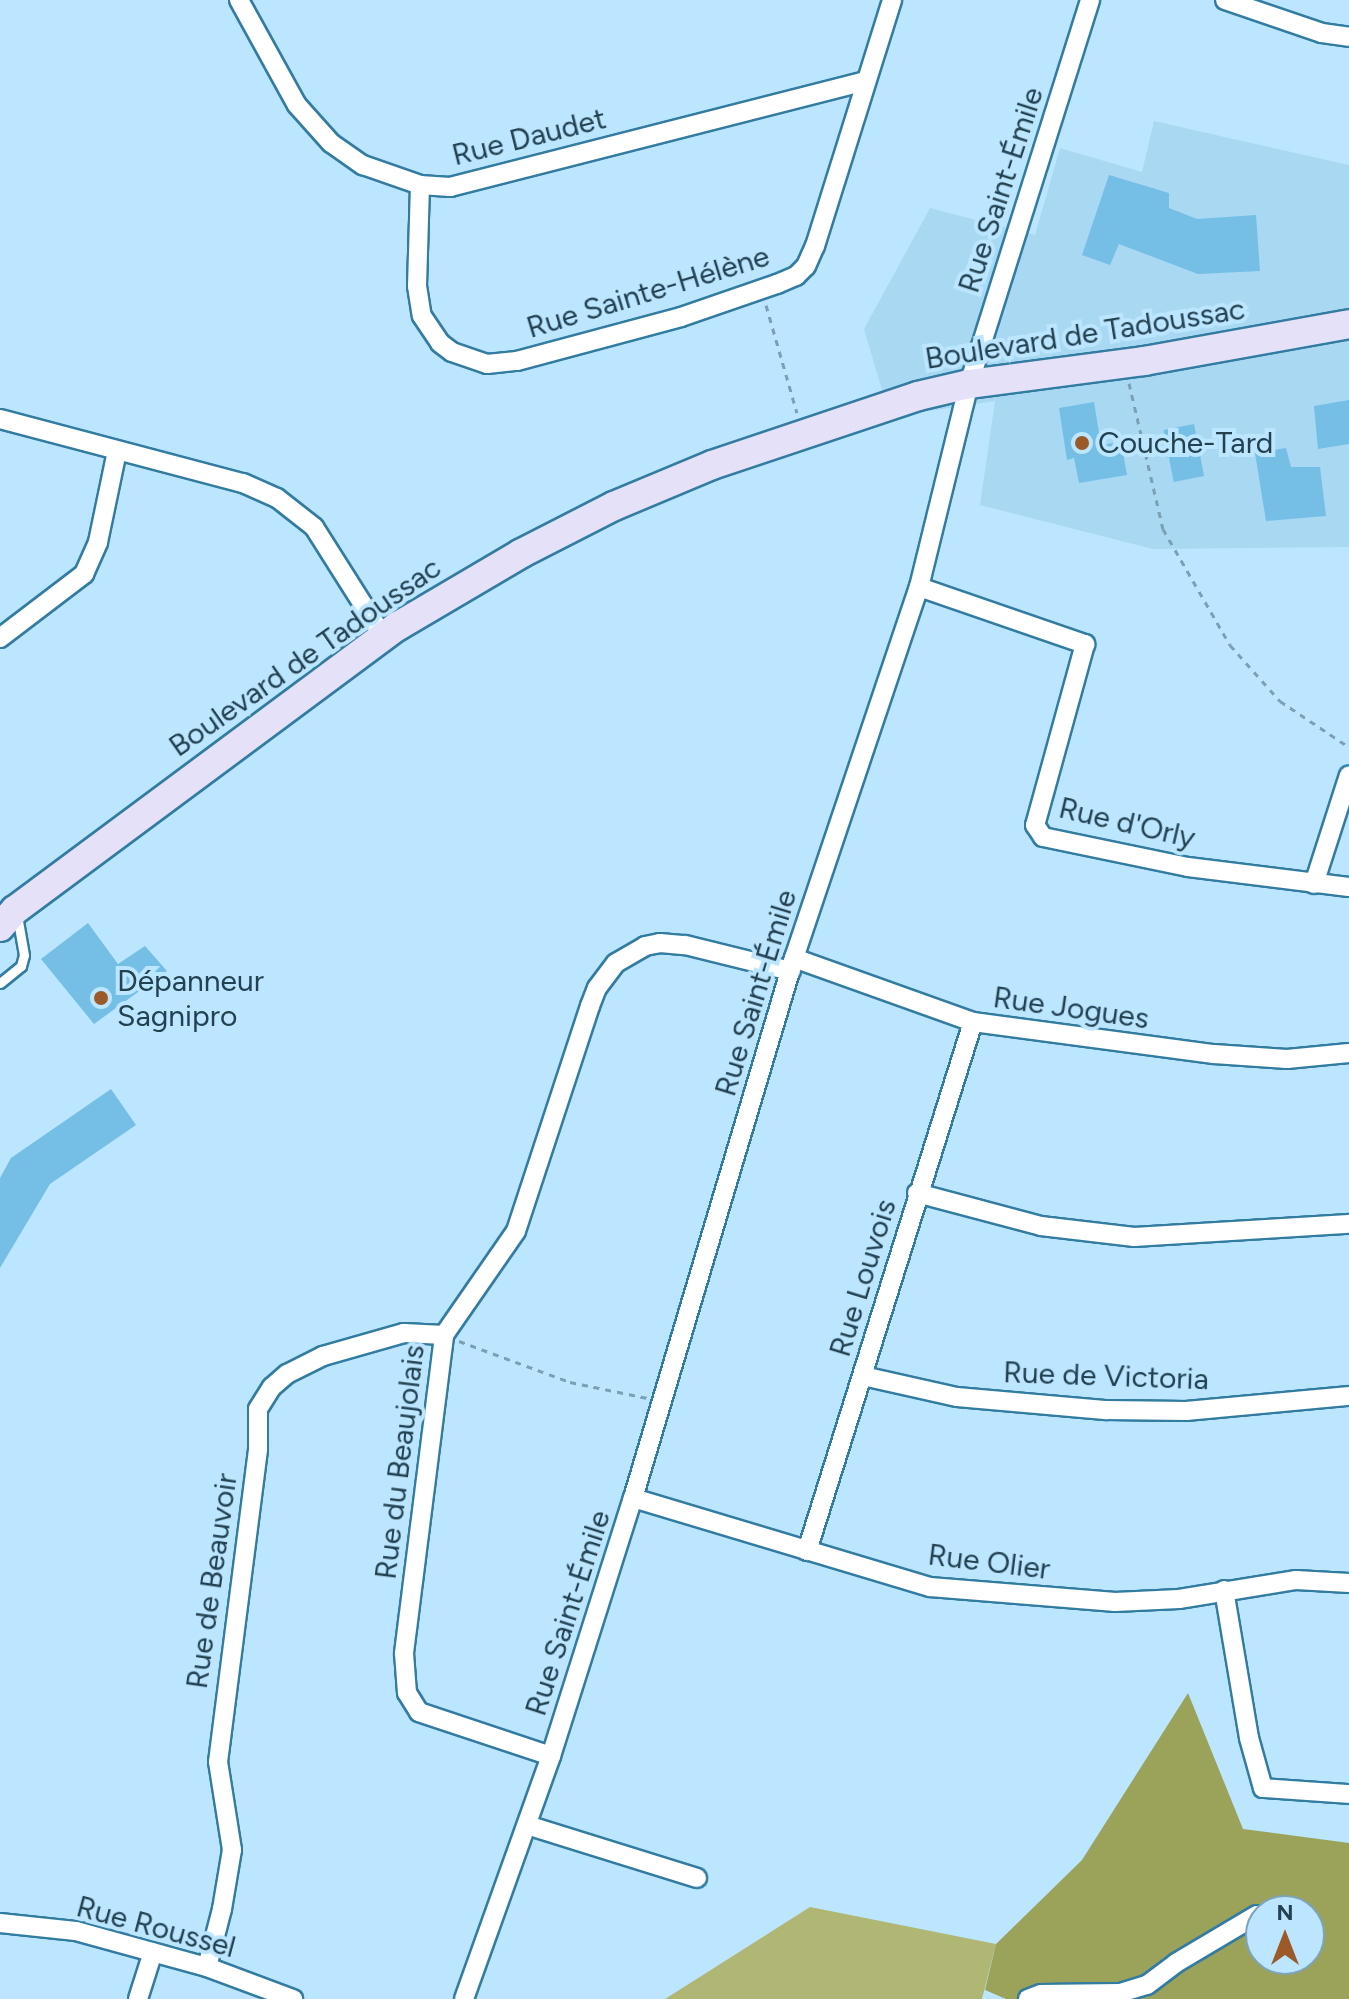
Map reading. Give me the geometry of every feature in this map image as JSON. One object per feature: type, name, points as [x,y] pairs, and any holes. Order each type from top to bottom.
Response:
[{"type":"main road","name":"Boulevard de Tadoussac","points":[[5,918],[383,636],[520,554],[614,506],[712,465],[803,432],[969,384],[1124,364],[1349,324]]},
{"type":"street","name":"Rue Daudet","points":[[239,0],[297,105],[331,143],[363,165],[420,185],[450,187],[865,81]]},
{"type":"street","name":"Rue Sainte-Hélène","points":[[420,185],[417,264],[420,309],[440,343],[462,357],[487,364],[517,361],[681,317],[796,276],[806,266],[815,246],[892,0]]},
{"type":"street","name":"Rue Saint-Émile","points":[[464,1999],[551,1756],[633,1498],[792,965],[919,587],[969,384],[1090,0]]},
{"type":"street","points":[[1225,0],[1322,33],[1349,37]]},
{"type":"street","points":[[0,419],[243,483],[277,498],[299,512],[332,551],[383,636]]},
{"type":"street","points":[[0,638],[84,574],[98,542],[117,451]]},
{"type":"street","name":"Rue d'Orly","points":[[919,587],[1085,644],[1035,825],[1043,837],[1188,867],[1349,887]]},
{"type":"street","points":[[1314,884],[1349,775]]},
{"type":"street","name":"Rue du Beaujolais","points":[[551,1756],[419,1712],[407,1693],[404,1653],[444,1335],[516,1231],[590,1006],[597,988],[616,963],[645,946],[660,943],[792,965]]},
{"type":"street","name":"Rue Jogues","points":[[792,965],[973,1022],[1152,1049],[1287,1059],[1349,1053]]},
{"type":"street","name":"Rue Louvois","points":[[807,1551],[973,1022]]},
{"type":"street","points":[[917,1193],[1041,1226],[1134,1237],[1349,1224]]},
{"type":"street","name":"Rue de Beauvoir","points":[[207,1967],[222,1909],[232,1850],[219,1774],[219,1740],[258,1449],[258,1409],[272,1387],[287,1374],[323,1356],[404,1333],[444,1335]]},
{"type":"street","name":"Rue de Victoria","points":[[863,1376],[957,1397],[1107,1410],[1186,1411],[1349,1396]]},
{"type":"street","name":"Rue Olier","points":[[633,1498],[930,1587],[1115,1602],[1179,1599],[1296,1580],[1349,1583]]},
{"type":"street","points":[[1224,1590],[1249,1738],[1263,1788],[1349,1794]]},
{"type":"street","points":[[527,1825],[697,1878]]},
{"type":"street","points":[[1028,1999],[1041,1994],[1120,1993],[1147,1985],[1176,1963],[1245,1922]]},
{"type":"street","name":"Rue Roussel","points":[[0,1923],[76,1931],[207,1967],[293,1999]]},
{"type":"street","points":[[138,1999],[153,1952]]},
{"type":"lane","points":[[0,983],[21,966],[24,955],[5,918]]},
{"type":"path","points":[[762,289],[803,432]]},
{"type":"path","points":[[1124,364],[1163,529],[1230,645],[1280,701],[1349,747]]},
{"type":"path","points":[[444,1335],[570,1382],[662,1402]]},
{"type":"shaded area","points":[[1154,121],[1349,165],[1349,547],[1153,549],[980,505],[995,401],[890,417],[864,329],[930,208],[1035,235],[1060,148],[1142,172]]},
{"type":"green space","points":[[1188,1693],[1243,1829],[1349,1843],[1349,1999],[1006,1999],[985,1990],[996,1944],[1082,1860]]},
{"type":"green space","points":[[810,1907],[996,1944],[982,1999],[665,1999]]},
{"type":"building","points":[[1109,175],[1169,193],[1169,208],[1197,219],[1256,215],[1260,271],[1198,274],[1119,244],[1110,265],[1082,255]]},
{"type":"building","points":[[1349,400],[1349,444],[1318,449],[1314,406]]},
{"type":"building","name":"Couche-Tard","points":[[1094,402],[1101,445],[1121,442],[1127,475],[1079,483],[1074,458],[1067,460],[1059,408]]},
{"type":"building","points":[[1194,424],[1204,476],[1174,482],[1164,430]]},
{"type":"building","points":[[1286,448],[1291,467],[1320,467],[1326,516],[1266,521],[1255,453]]},
{"type":"building","name":"Dépanneur Sagnipro","points":[[88,923],[118,964],[145,946],[167,971],[94,1024],[41,959]]},
{"type":"building","points":[[111,1089],[136,1125],[50,1184],[0,1268],[0,1178],[11,1158]]},
{"type":"place","name":"Couche-Tard","points":[[1082,443]]},
{"type":"place","name":"Dépanneur Sagnipro","points":[[101,998]]}]
